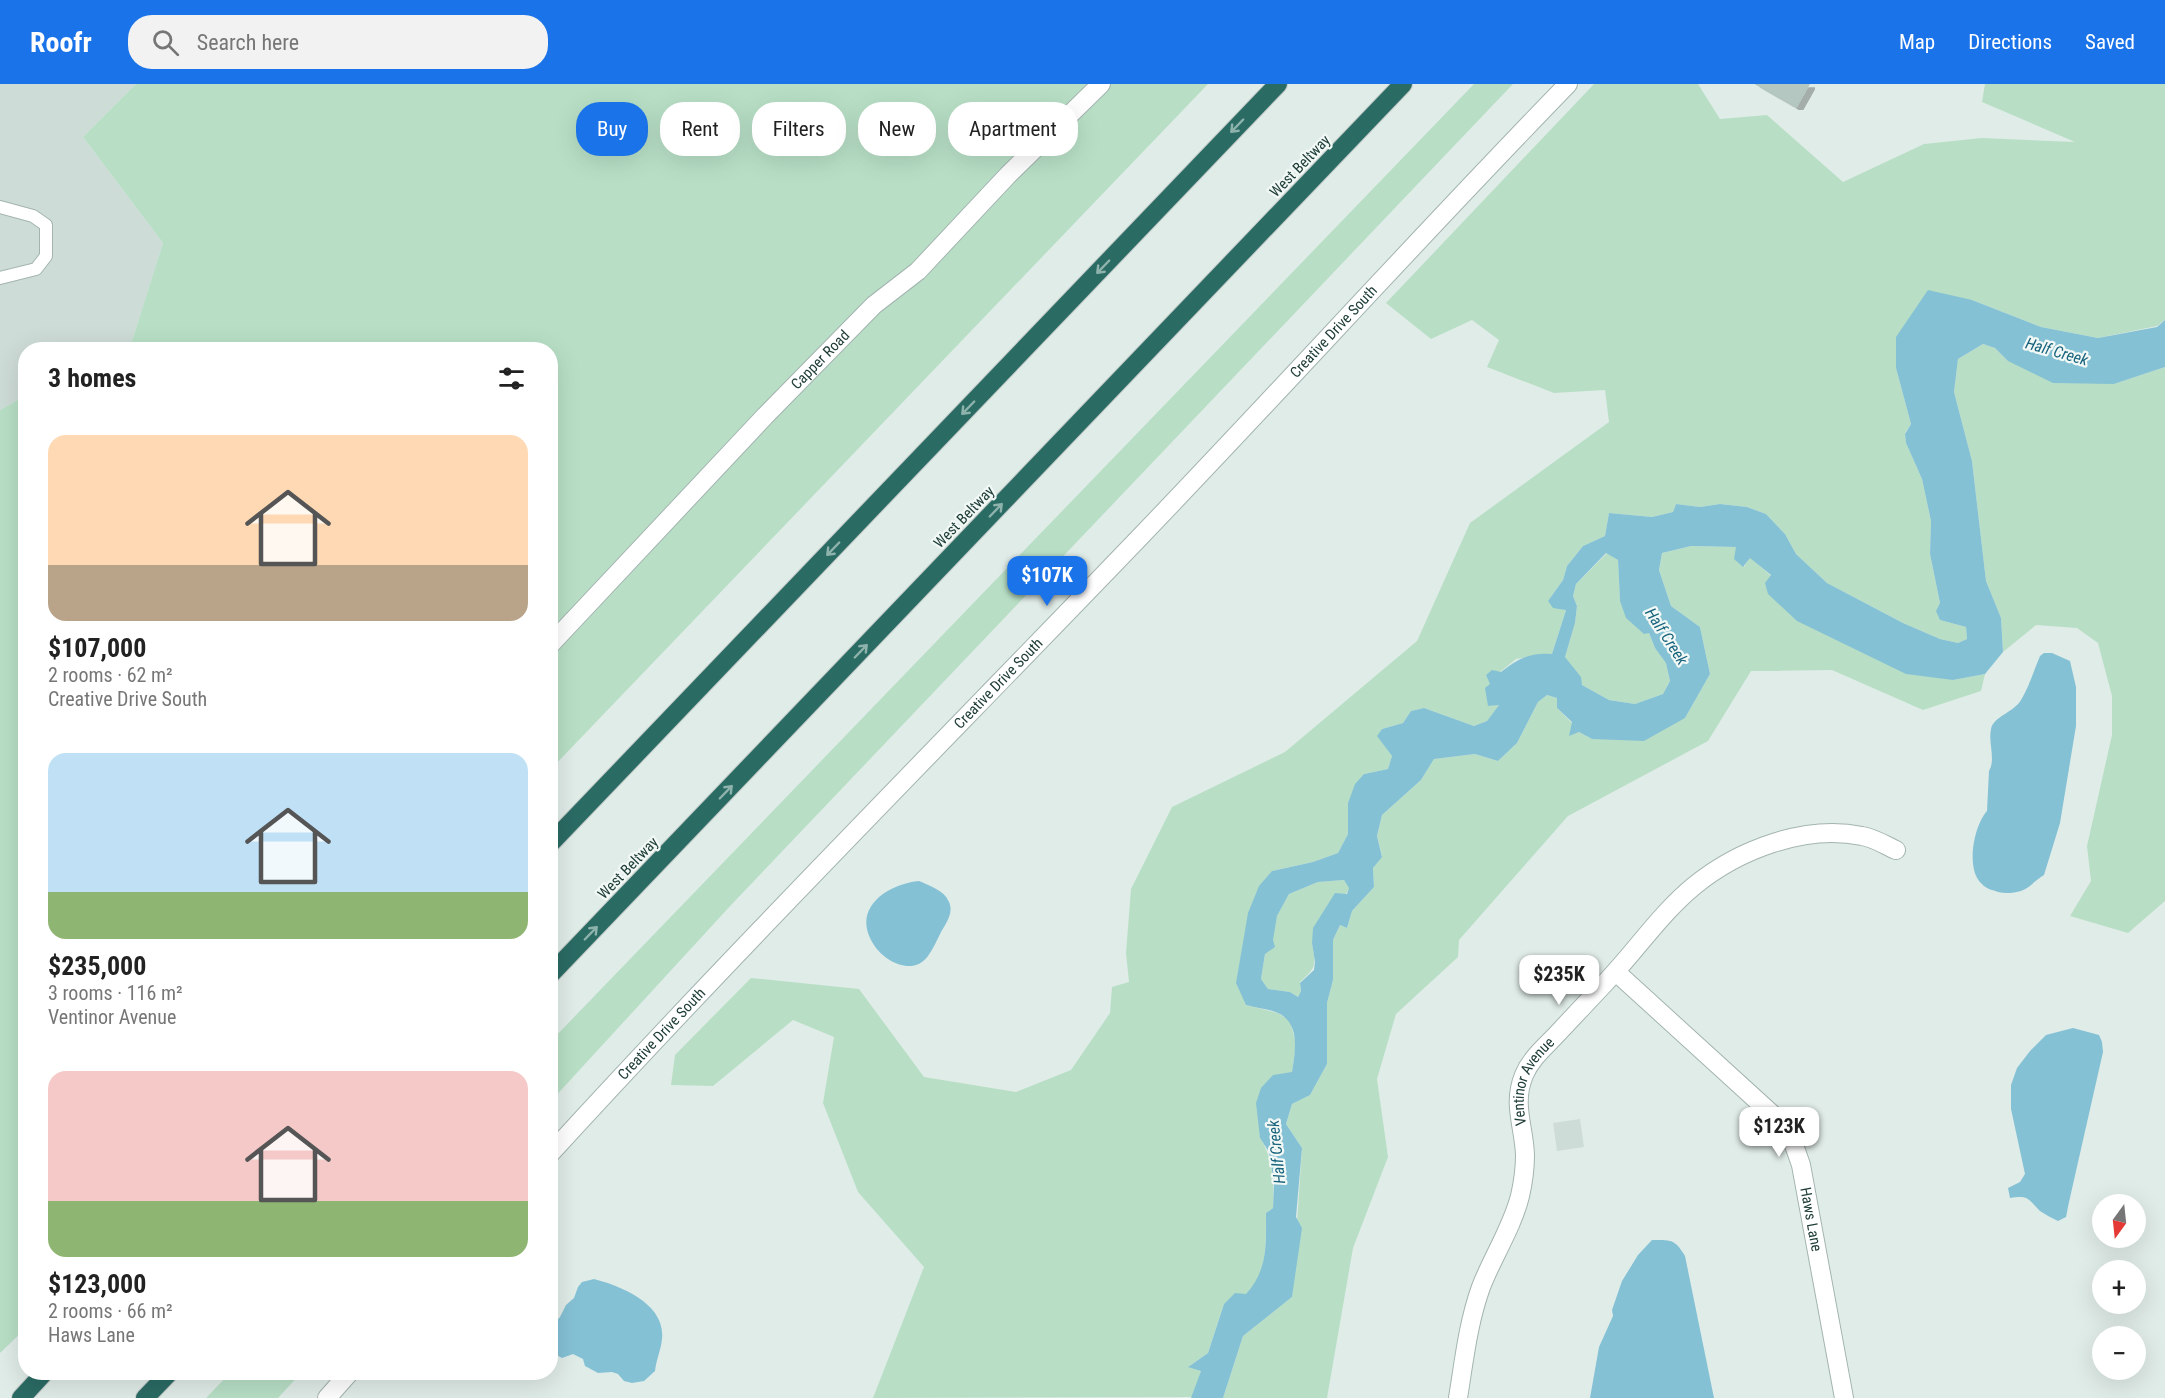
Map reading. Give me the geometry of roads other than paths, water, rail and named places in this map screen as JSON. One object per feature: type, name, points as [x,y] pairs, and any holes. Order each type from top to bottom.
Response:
[{"type":"highway","points":[[558,836],[1278,84]]},
{"type":"highway","name":"West Beltway","points":[[558,967],[1403,84]]},
{"type":"highway","points":[[21,1398],[38,1380]]},
{"type":"highway","points":[[145,1398],[162,1380]]},
{"type":"street","name":"Capper Road","points":[[558,636],[765,416],[874,305],[918,271],[1008,175],[1101,84]]},
{"type":"street","name":"Creative Drive South","points":[[558,1145],[1208,465],[1440,216],[1568,84]]},
{"type":"street","name":"Ventinor Avenue","points":[[1458,1398],[1471,1316],[1519,1198],[1525,1154],[1518,1114],[1519,1092],[1525,1074],[1537,1056],[1616,972],[1671,908],[1694,886],[1730,862],[1770,844],[1802,836],[1842,833],[1865,836],[1896,850]]},
{"type":"street","name":"Haws Lane","points":[[1616,972],[1784,1125],[1794,1145],[1800,1165],[1844,1398]]},
{"type":"street","points":[[327,1398],[343,1380]]},
{"type":"lane","points":[[0,207],[33,216],[46,225],[46,256],[36,269],[0,278]]},
{"type":"water","name":"Half Creek","points":[[1928,290],[1972,300],[2041,327],[2098,338],[2157,327],[2165,320],[2165,367],[2114,384],[2053,383],[2008,361],[1995,348],[1983,344],[1958,359],[1954,392],[1972,461],[1986,581],[2001,618],[2003,652],[1985,674],[1953,680],[1906,674],[1797,621],[1768,594],[1765,583],[1771,575],[1750,558],[1743,567],[1734,559],[1736,547],[1691,546],[1662,553],[1659,570],[1671,606],[1700,627],[1710,674],[1685,718],[1644,741],[1592,739],[1579,732],[1569,736],[1572,722],[1557,708],[1557,698],[1547,695],[1538,702],[1517,743],[1498,761],[1475,754],[1434,759],[1421,780],[1382,815],[1377,836],[1382,857],[1373,868],[1374,887],[1352,911],[1347,928],[1340,925],[1333,940],[1333,980],[1327,1003],[1327,1064],[1310,1095],[1292,1104],[1286,1124],[1302,1148],[1296,1217],[1302,1228],[1292,1297],[1243,1336],[1223,1398],[1191,1398],[1201,1371],[1188,1367],[1208,1353],[1224,1304],[1235,1293],[1246,1294],[1262,1266],[1266,1213],[1273,1208],[1274,1183],[1269,1152],[1260,1138],[1256,1103],[1261,1088],[1273,1075],[1292,1072],[1295,1039],[1290,1024],[1278,1013],[1246,1005],[1236,983],[1248,913],[1259,886],[1272,871],[1313,862],[1338,853],[1348,834],[1348,803],[1355,784],[1364,774],[1388,769],[1392,756],[1377,736],[1382,729],[1403,723],[1411,711],[1424,708],[1474,726],[1487,721],[1499,705],[1488,706],[1485,688],[1490,684],[1486,675],[1492,670],[1501,672],[1530,655],[1552,654],[1566,610],[1553,608],[1548,601],[1563,580],[1567,566],[1583,546],[1605,536],[1609,513],[1652,517],[1673,512],[1676,504],[1700,507],[1720,504],[1747,507],[1766,514],[1785,534],[1796,554],[1827,583],[1903,623],[1940,639],[1958,643],[1967,639],[1966,627],[1940,620],[1936,611],[1940,603],[1930,554],[1931,521],[1922,479],[1906,443],[1905,434],[1911,424],[1896,368],[1896,337]],"holes":[[[1606,553],[1618,560],[1620,601],[1626,618],[1644,634],[1649,633],[1655,648],[1666,663],[1670,681],[1663,694],[1635,704],[1609,700],[1582,685],[1581,677],[1565,657],[1575,623],[1577,606],[1573,596],[1576,584]],[[1344,880],[1349,888],[1347,894],[1335,893],[1313,928],[1314,970],[1300,983],[1301,991],[1298,997],[1290,992],[1268,989],[1261,979],[1265,954],[1275,947],[1273,940],[1277,916],[1289,894],[1318,882]]]},
{"type":"water","points":[[2044,653],[2052,653],[2070,661],[2076,687],[2076,726],[2060,823],[2044,875],[2021,891],[2001,893],[1982,884],[1974,869],[1973,858],[1978,826],[1987,811],[1989,771],[1992,761],[1991,729],[1996,721],[2021,700],[2040,656]]},
{"type":"water","points":[[919,881],[944,894],[951,910],[928,956],[922,962],[907,966],[892,961],[879,951],[868,932],[866,920],[869,910],[884,893],[895,887]]},
{"type":"water","points":[[2073,1028],[2099,1035],[2103,1052],[2066,1217],[2058,1221],[2040,1211],[2028,1199],[2010,1198],[2008,1188],[2020,1182],[2025,1174],[2011,1109],[2011,1085],[2017,1068],[2046,1035]]},
{"type":"water","points":[[1652,1240],[1675,1243],[1685,1256],[1714,1398],[1590,1398],[1599,1347],[1613,1316],[1612,1310],[1622,1281],[1638,1255]]},
{"type":"water","points":[[594,1279],[617,1286],[640,1298],[657,1316],[662,1339],[655,1371],[644,1381],[632,1383],[624,1381],[618,1374],[612,1372],[598,1373],[585,1366],[583,1359],[573,1354],[562,1358],[558,1356],[558,1319],[566,1305],[574,1298],[582,1282]]}]
